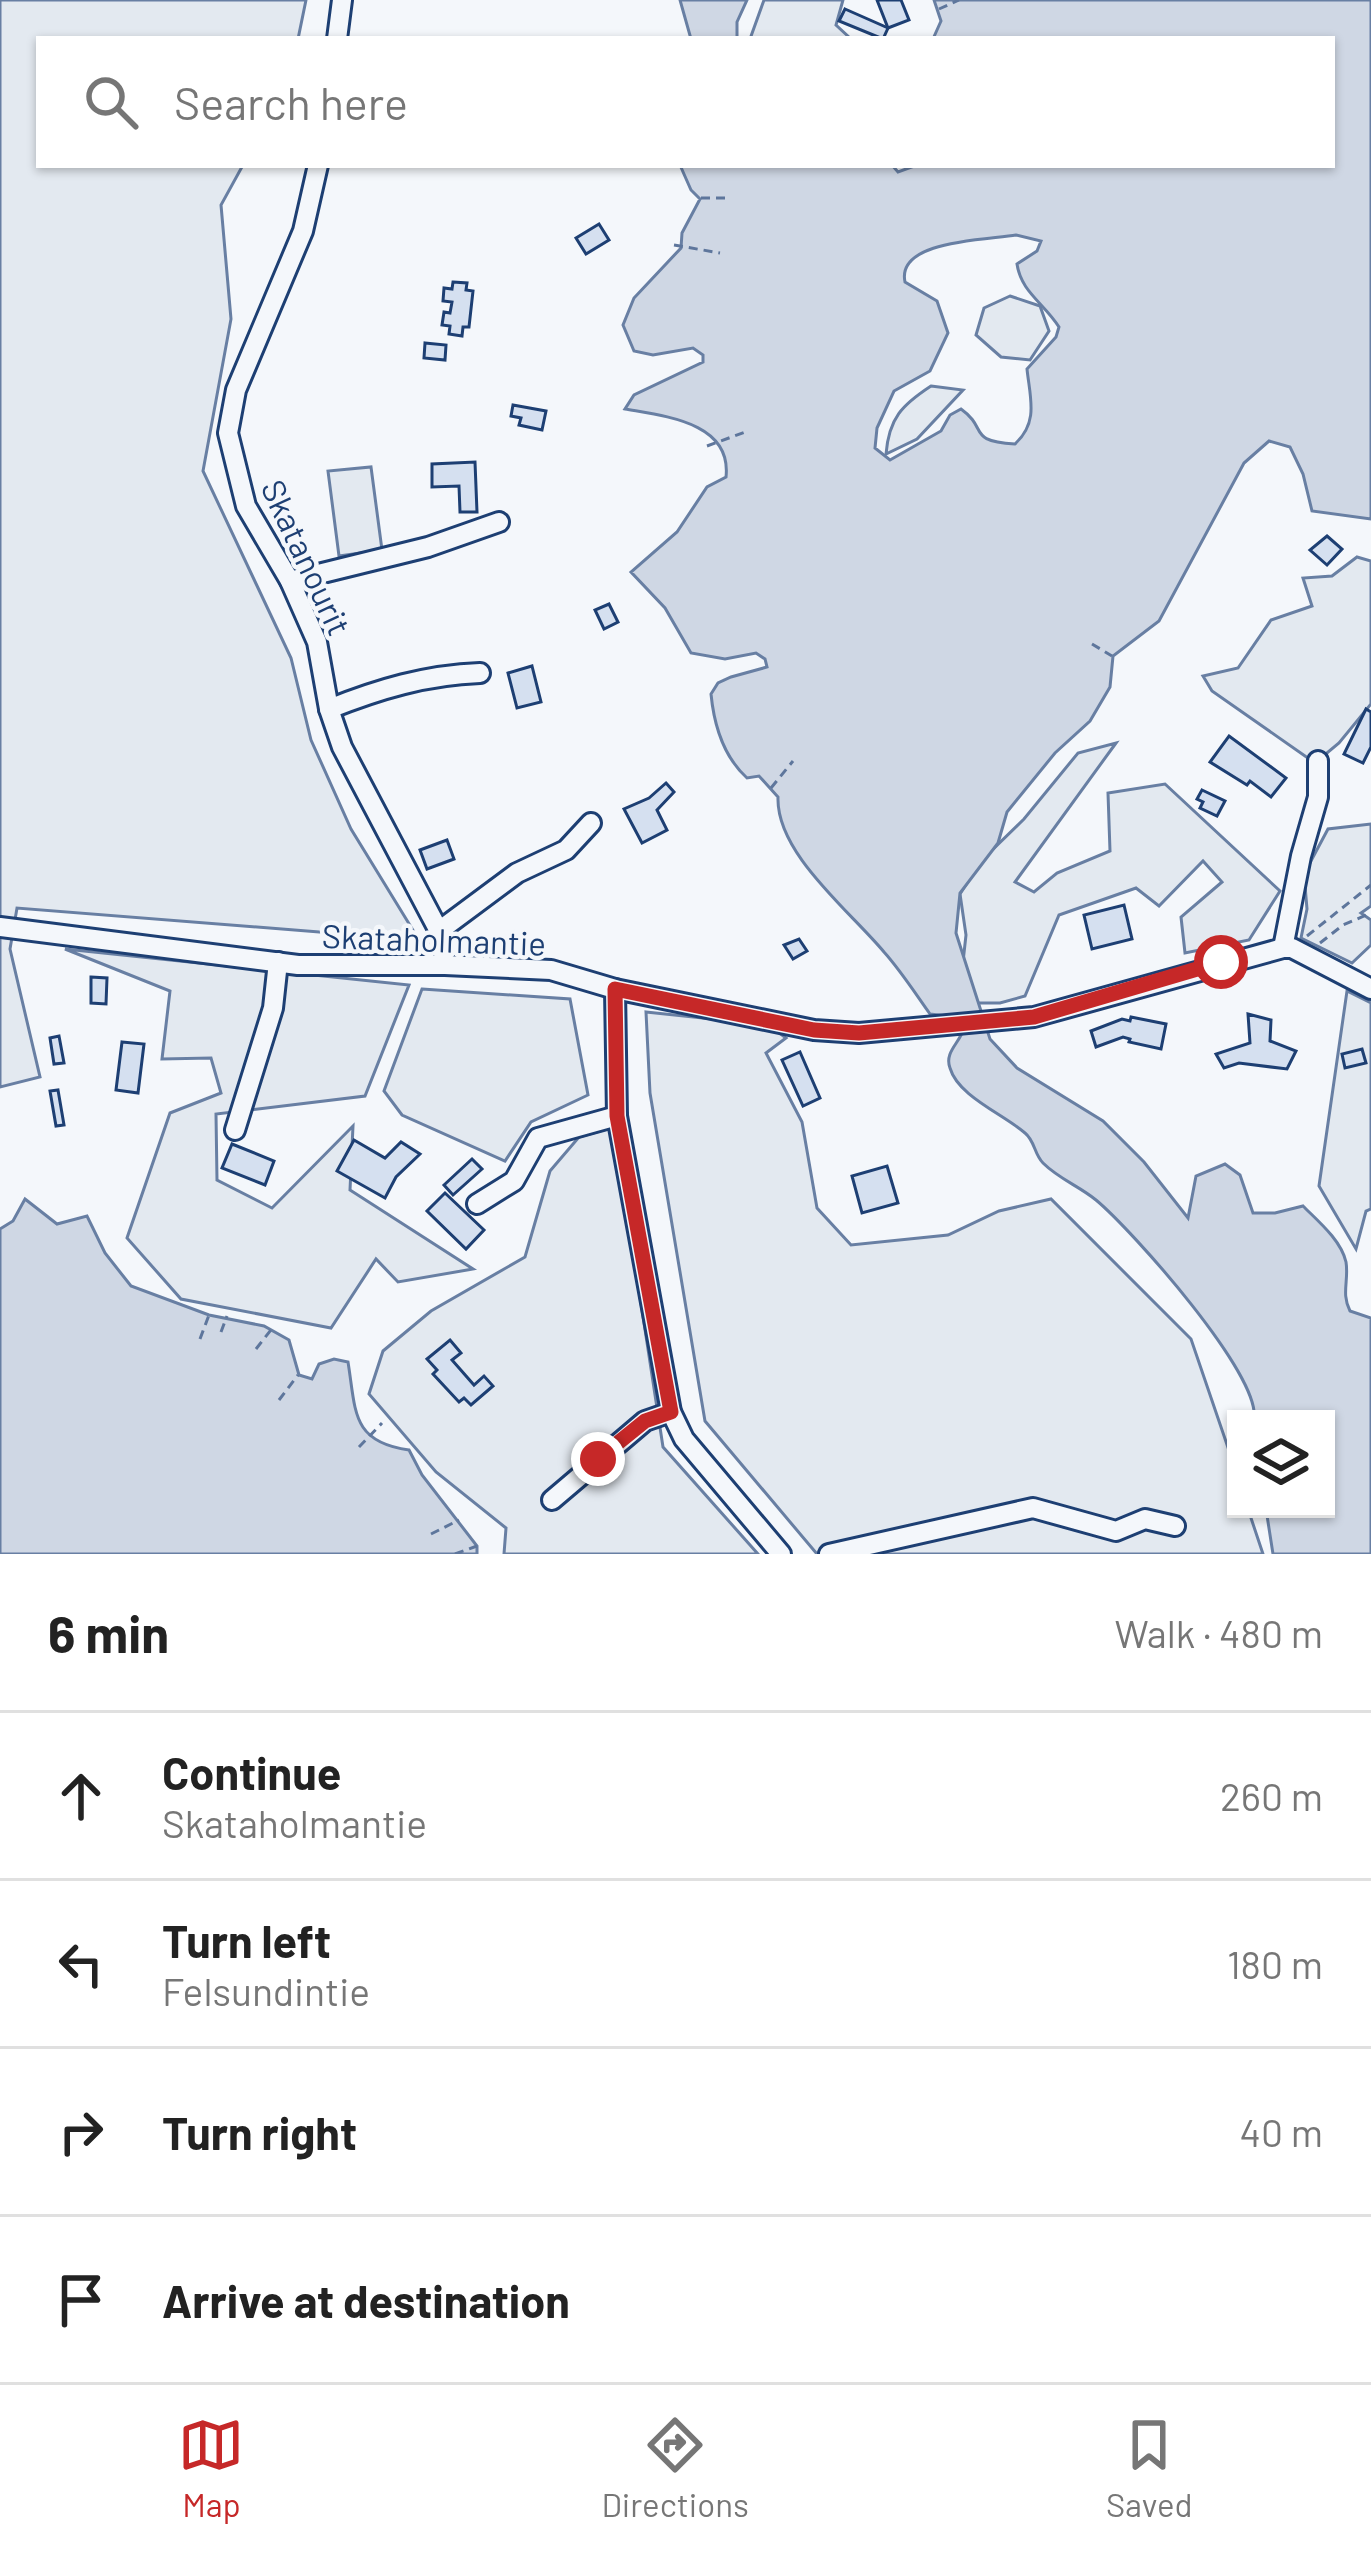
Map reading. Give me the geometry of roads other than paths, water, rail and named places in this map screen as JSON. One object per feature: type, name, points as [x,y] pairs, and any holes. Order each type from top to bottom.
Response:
[{"type":"street","points":[[337,36],[342,0]]},
{"type":"street","name":"Skatanourit","points":[[317,168],[303,231],[229,411],[228,433],[246,506],[290,581],[317,642],[329,709],[342,747],[439,931],[445,965]]},
{"type":"street","points":[[290,581],[428,547],[500,521]]},
{"type":"street","points":[[329,709],[379,688],[441,674],[480,673]]},
{"type":"street","points":[[1318,760],[1318,797],[1300,856],[1293,950],[1371,989]]},
{"type":"street","points":[[439,931],[517,873],[566,850],[591,824]]},
{"type":"street","name":"Skataholmantie","points":[[0,927],[278,962],[551,970],[615,989],[814,1030],[859,1033],[1006,1022],[1293,950]]},
{"type":"street","points":[[235,1130],[273,1009],[278,962]]},
{"type":"street","points":[[615,989],[617,1116],[671,1412],[684,1439],[781,1554]]},
{"type":"street","points":[[476,1204],[514,1181],[538,1138],[617,1116]]},
{"type":"street","points":[[552,1500],[645,1421],[671,1412]]},
{"type":"street","points":[[829,1554],[1033,1508],[1116,1531],[1144,1519],[1175,1526]]}]
